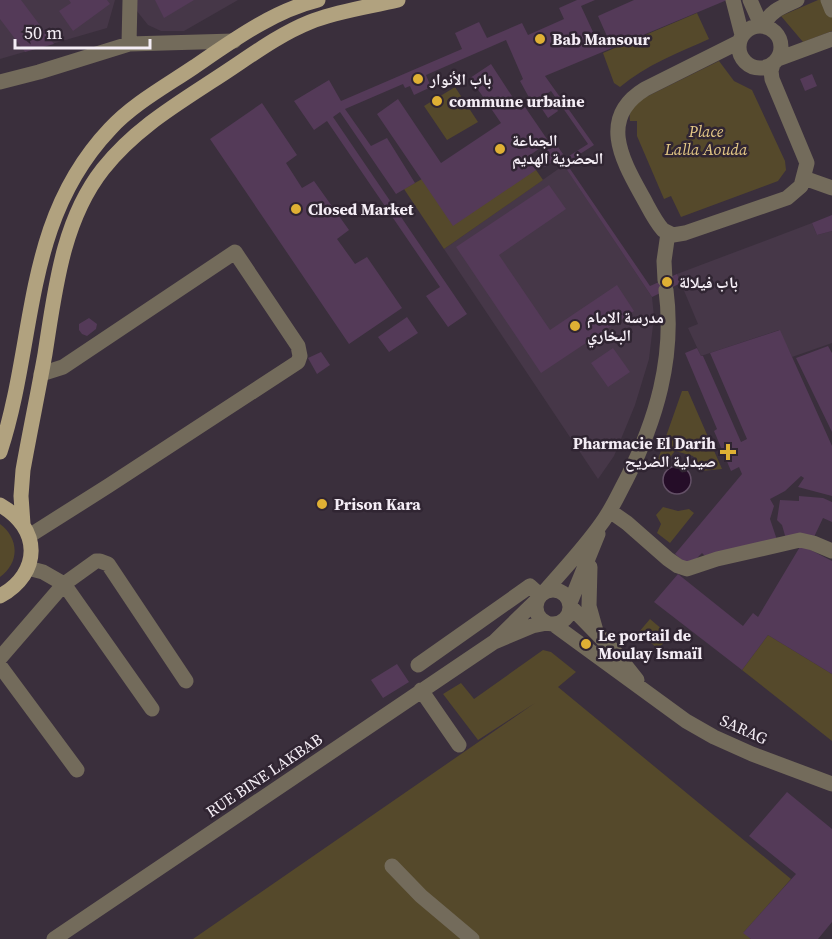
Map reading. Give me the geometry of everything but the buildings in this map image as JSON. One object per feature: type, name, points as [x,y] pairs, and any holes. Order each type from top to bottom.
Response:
[{"type":"main road","points":[[0,452],[22,361],[38,267],[55,213],[95,146],[111,127],[157,91],[285,10],[318,0]]},
{"type":"main road","points":[[0,596],[11,590],[21,580],[31,560],[21,496],[23,470],[58,275],[69,233],[86,196],[101,171],[127,143],[165,111],[288,33],[310,22],[398,0]]},
{"type":"main road","points":[[0,505],[13,513],[26,530]]},
{"type":"street","points":[[129,44],[130,0]]},
{"type":"street","points":[[733,0],[741,39],[740,54],[747,64],[760,68],[832,39]]},
{"type":"street","points":[[750,0],[762,26]]},
{"type":"street","points":[[762,26],[775,9],[797,0]]},
{"type":"street","points":[[828,0],[832,10]]},
{"type":"street","points":[[762,26],[770,28],[780,38],[781,52],[771,71],[772,79],[807,164],[804,178],[796,191],[787,198],[685,233],[673,235],[668,233],[659,226],[624,163],[618,139],[625,105],[633,96],[645,89],[741,39],[750,28],[762,26]]},
{"type":"street","points":[[0,82],[129,44],[234,41]]},
{"type":"street","points":[[804,178],[832,188]]},
{"type":"street","points":[[494,642],[541,595],[601,525],[610,512],[640,452],[660,399],[669,340],[669,310],[664,261],[668,233]]},
{"type":"street","points":[[26,530],[57,519],[266,384],[298,362],[300,356],[298,346],[235,252],[63,367],[41,374]]},
{"type":"street","points":[[610,512],[627,523],[668,559],[678,566],[687,568],[800,540],[832,551]]},
{"type":"street","points":[[494,642],[532,626],[550,624],[567,618],[601,525]]},
{"type":"street","points":[[591,554],[589,606],[597,634]]},
{"type":"street","points":[[0,658],[64,584],[96,561],[100,561],[108,564],[186,681]]},
{"type":"street","points":[[28,568],[43,572],[64,584],[152,709]]},
{"type":"street","points":[[418,664],[530,586],[541,595]]},
{"type":"street","points":[[541,595],[556,589],[565,594],[571,605]]},
{"type":"street","points":[[541,595],[536,611],[538,616],[550,624]]},
{"type":"street","name":"SARAG","points":[[571,605],[649,693]]},
{"type":"street","name":"SARAG","points":[[550,624],[686,721],[714,737],[832,784]]},
{"type":"street","name":"RUE BINE LAKBAB","points":[[54,939],[494,642]]},
{"type":"street","points":[[0,666],[77,770]]},
{"type":"street","points":[[421,690],[459,745]]},
{"type":"street","points":[[392,866],[421,896],[472,939]]},
{"type":"shaded area","points":[[0,0],[115,0],[107,28],[0,59]]},
{"type":"shaded area","points":[[128,0],[238,0],[184,31],[161,31],[148,25]]},
{"type":"shaded area","name":"مدرسة الامام البخاري","points":[[564,165],[652,297],[654,317],[649,359],[635,405],[614,456],[598,479],[444,249]]},
{"type":"shaded area","points":[[812,223],[817,235],[832,231],[832,343],[792,357],[779,330],[701,356],[688,328],[698,324],[677,274]]},
{"type":"shaded area","points":[[677,466],[687,470],[691,480],[687,490],[677,494],[667,490],[663,480],[667,470]]},
{"type":"green space","points":[[818,0],[832,0],[832,31],[803,42],[781,16]]},
{"type":"green space","points":[[697,13],[709,39],[651,66],[620,87],[614,83],[603,53]]},
{"type":"green space","name":"Place Lalla Aouda","points":[[719,61],[734,81],[752,90],[785,161],[786,170],[778,181],[681,217],[671,196],[664,199],[637,136],[637,121],[630,121],[630,114],[635,105],[644,98]]},
{"type":"green space","points":[[455,87],[478,122],[447,140],[424,106]]},
{"type":"green space","points":[[536,170],[543,180],[444,249],[404,189],[422,179]]},
{"type":"green space","points":[[682,391],[688,391],[722,469],[702,471],[693,456],[675,451],[664,465],[657,462]]},
{"type":"green space","points":[[663,507],[678,511],[689,509],[694,513],[670,543],[657,533],[661,524],[656,515]]},
{"type":"green space","points":[[0,524],[11,536],[15,550],[11,565],[0,577]]},
{"type":"green space","points":[[650,619],[670,636],[658,649],[639,632]]},
{"type":"green space","points":[[768,635],[832,674],[832,741],[742,670]]},
{"type":"green space","points":[[543,650],[551,652],[576,672],[558,687],[791,879],[744,932],[751,939],[193,939],[535,703],[478,740],[443,694],[461,683],[474,699]]},
{"type":"place","name":"Bab Mansour","points":[[540,39]]},
{"type":"place","name":"باب الأنوار","points":[[418,79]]},
{"type":"place","name":"commune urbaine","points":[[437,101]]},
{"type":"place","name":"الجماعة الحضرية الهديم","points":[[500,149]]},
{"type":"place","name":"Closed Market","points":[[296,209]]},
{"type":"place","name":"باب فيلالة","points":[[667,282]]},
{"type":"place","name":"مدرسة الامام البخاري","points":[[575,326]]},
{"type":"place","name":"Pharmacie El Darih صيدلية الضريح","points":[[728,452]]},
{"type":"place","name":"Prison Kara","points":[[322,504]]},
{"type":"place","name":"Le portail de Moulay Ismaïl","points":[[586,644]]}]
